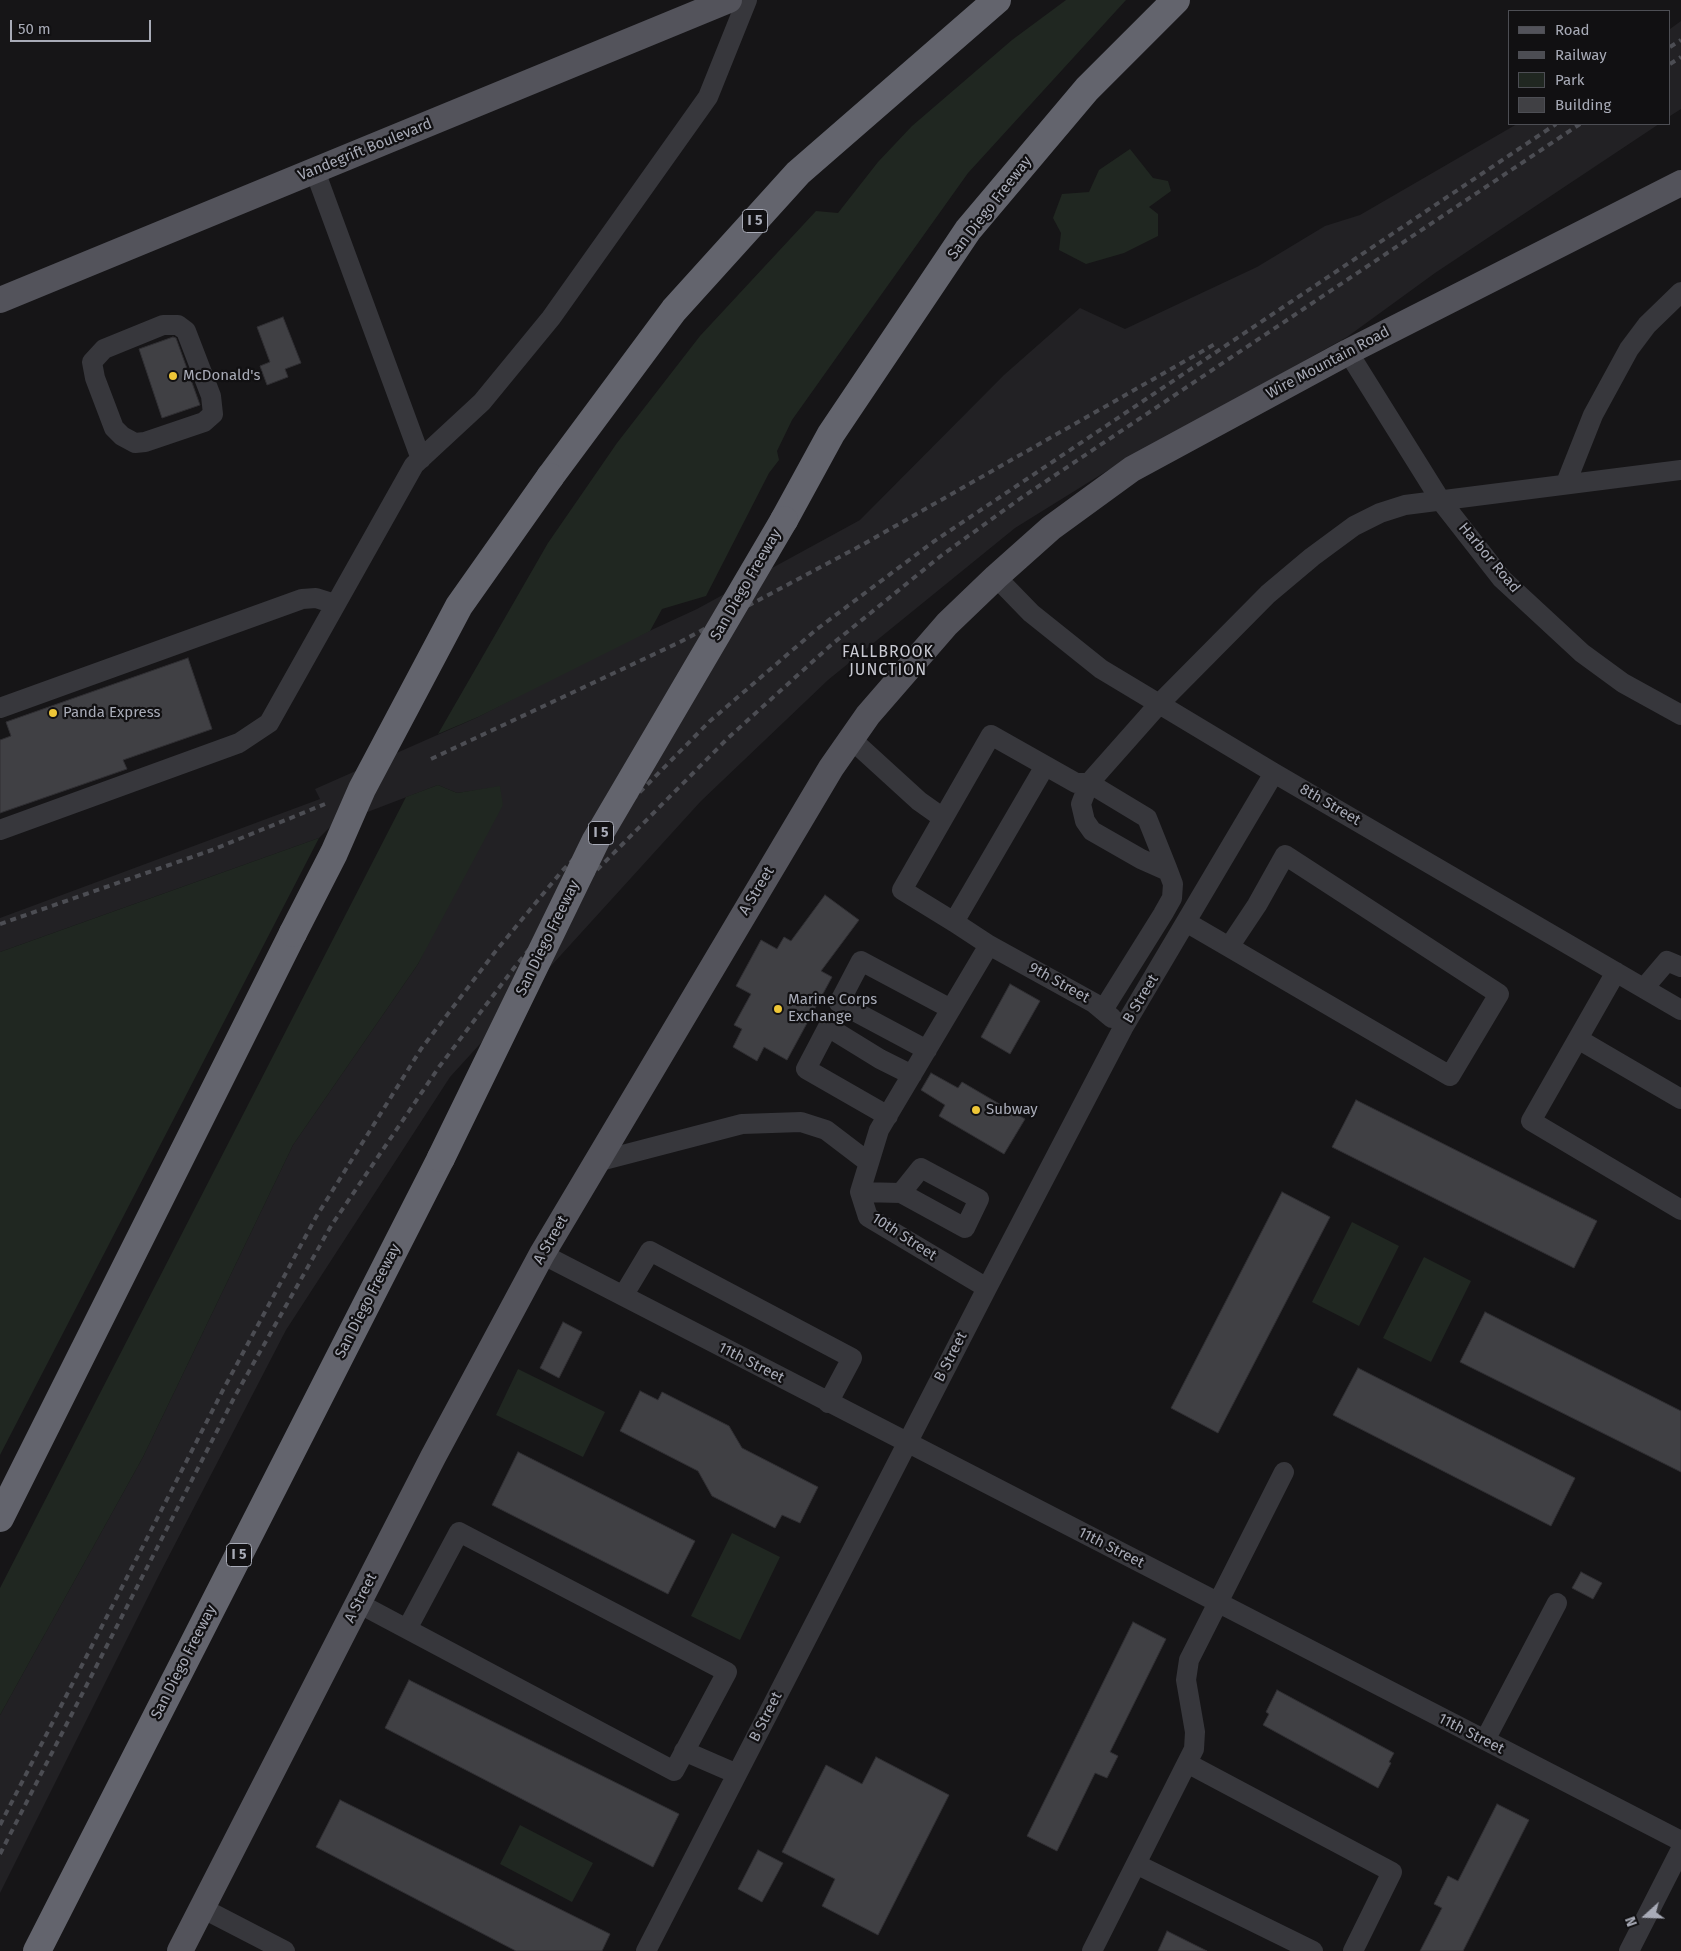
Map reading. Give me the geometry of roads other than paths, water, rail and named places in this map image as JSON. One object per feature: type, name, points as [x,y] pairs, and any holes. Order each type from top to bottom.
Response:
[{"type":"highway","name":"I 5","points":[[0,1518],[334,853],[362,789],[459,606],[550,477],[674,310],[798,173],[997,0]]},
{"type":"highway","name":"San Diego Freeway","points":[[37,1951],[441,1158],[596,840],[784,520],[831,434],[968,230],[1087,89],[1176,0]]},
{"type":"main road","name":"Vandegrift Boulevard","points":[[0,300],[729,0]]},
{"type":"main road","name":"Wire Mountain Road","points":[[996,577],[1051,528],[1132,469],[1348,352],[1681,183]]},
{"type":"main road","name":"A Street","points":[[180,1951],[433,1457],[542,1254],[596,1162],[831,768],[868,716],[947,624],[996,577]]},
{"type":"street","points":[[0,830],[240,743],[269,723],[414,465],[482,402],[551,318],[708,97],[747,0]]},
{"type":"street","points":[[315,171],[422,459]]},
{"type":"street","points":[[1566,483],[1593,415],[1628,349],[1647,324],[1681,292]]},
{"type":"street","points":[[178,325],[186,330],[211,396],[213,414],[204,422],[144,442],[134,443],[122,436],[114,428],[95,378],[92,362],[104,349],[162,326],[178,325]]},
{"type":"street","name":"Harbor Road","points":[[1348,352],[1441,500],[1502,579],[1582,653],[1623,683],[1681,716]]},
{"type":"street","points":[[1168,871],[1141,859],[1092,830],[1085,821],[1081,804],[1089,783],[1158,704],[1268,594],[1312,557],[1354,526],[1380,513],[1405,505],[1566,483],[1681,470]]},
{"type":"street","name":"8th Street","points":[[996,577],[1031,613],[1101,669],[1274,773],[1681,1010]]},
{"type":"street","points":[[0,708],[302,599],[316,598],[335,604]]},
{"type":"street","points":[[851,739],[919,801],[943,818],[990,735],[1076,783],[1089,783],[1147,818],[1168,871],[1172,884],[1172,898],[1102,1010]]},
{"type":"street","points":[[954,922],[1045,766]]},
{"type":"street","name":"B Street","points":[[646,1951],[987,1288],[1124,1028],[1274,773]]},
{"type":"street","name":"9th Street","points":[[943,818],[902,890],[989,945],[1094,1003],[1124,1028]]},
{"type":"street","points":[[1186,922],[1450,1076],[1499,994],[1284,856],[1257,905],[1229,947]]},
{"type":"street","points":[[901,1192],[860,1192],[868,1162],[880,1130],[989,945]]},
{"type":"street","points":[[888,1116],[806,1068],[861,961],[951,1009]]},
{"type":"street","points":[[1644,988],[1667,961],[1681,967]]},
{"type":"street","points":[[1616,972],[1531,1121],[1681,1210]]},
{"type":"street","points":[[839,1003],[927,1050]]},
{"type":"street","points":[[828,1027],[880,1059],[912,1075]]},
{"type":"street","points":[[1578,1038],[1681,1100]]},
{"type":"street","points":[[596,1162],[742,1124],[801,1122],[826,1130],[868,1162]]},
{"type":"street","name":"10th Street","points":[[860,1192],[868,1217],[987,1288]]},
{"type":"street","points":[[623,1296],[650,1251],[852,1358],[828,1403]]},
{"type":"street","name":"11th Street","points":[[542,1254],[907,1444],[1681,1841]]},
{"type":"street","points":[[1092,1951],[1194,1749],[1195,1732],[1186,1680],[1189,1660],[1216,1602],[1284,1472]]},
{"type":"street","points":[[358,1603],[674,1771],[726,1672],[459,1532],[407,1628]]},
{"type":"street","points":[[1484,1740],[1557,1603]]},
{"type":"street","points":[[684,1751],[737,1774]]},
{"type":"street","points":[[1187,1763],[1392,1872],[1353,1951]]},
{"type":"street","points":[[1629,1951],[1681,1849]]},
{"type":"street","points":[[1136,1864],[1313,1951]]},
{"type":"street","points":[[202,1908],[285,1951]]},
{"type":"railway","points":[[1671,46],[1681,40]]},
{"type":"railway","points":[[1671,63],[1681,57]]},
{"type":"railway","points":[[0,1825],[223,1390],[316,1217],[421,1049],[495,952],[562,871],[710,721],[817,629],[933,542],[1555,125]]},
{"type":"railway","points":[[0,1854],[235,1396],[331,1226],[439,1067],[514,968],[581,886],[728,738],[831,645],[942,555],[1021,498],[1579,125]]},
{"type":"railway","points":[[431,759],[680,642],[862,545],[1215,344]]},
{"type":"railway","points":[[0,924],[212,850],[325,804]]},
{"type":"place","name":"McDonald's","points":[[173,376]]},
{"type":"place","name":"Panda Express","points":[[53,713]]},
{"type":"place","name":"Marine Corps Exchange","points":[[778,1009]]},
{"type":"place","name":"Subway","points":[[976,1110]]},
{"type":"district","name":"FALLBROOK JUNCTION","points":[[888,662]]}]
